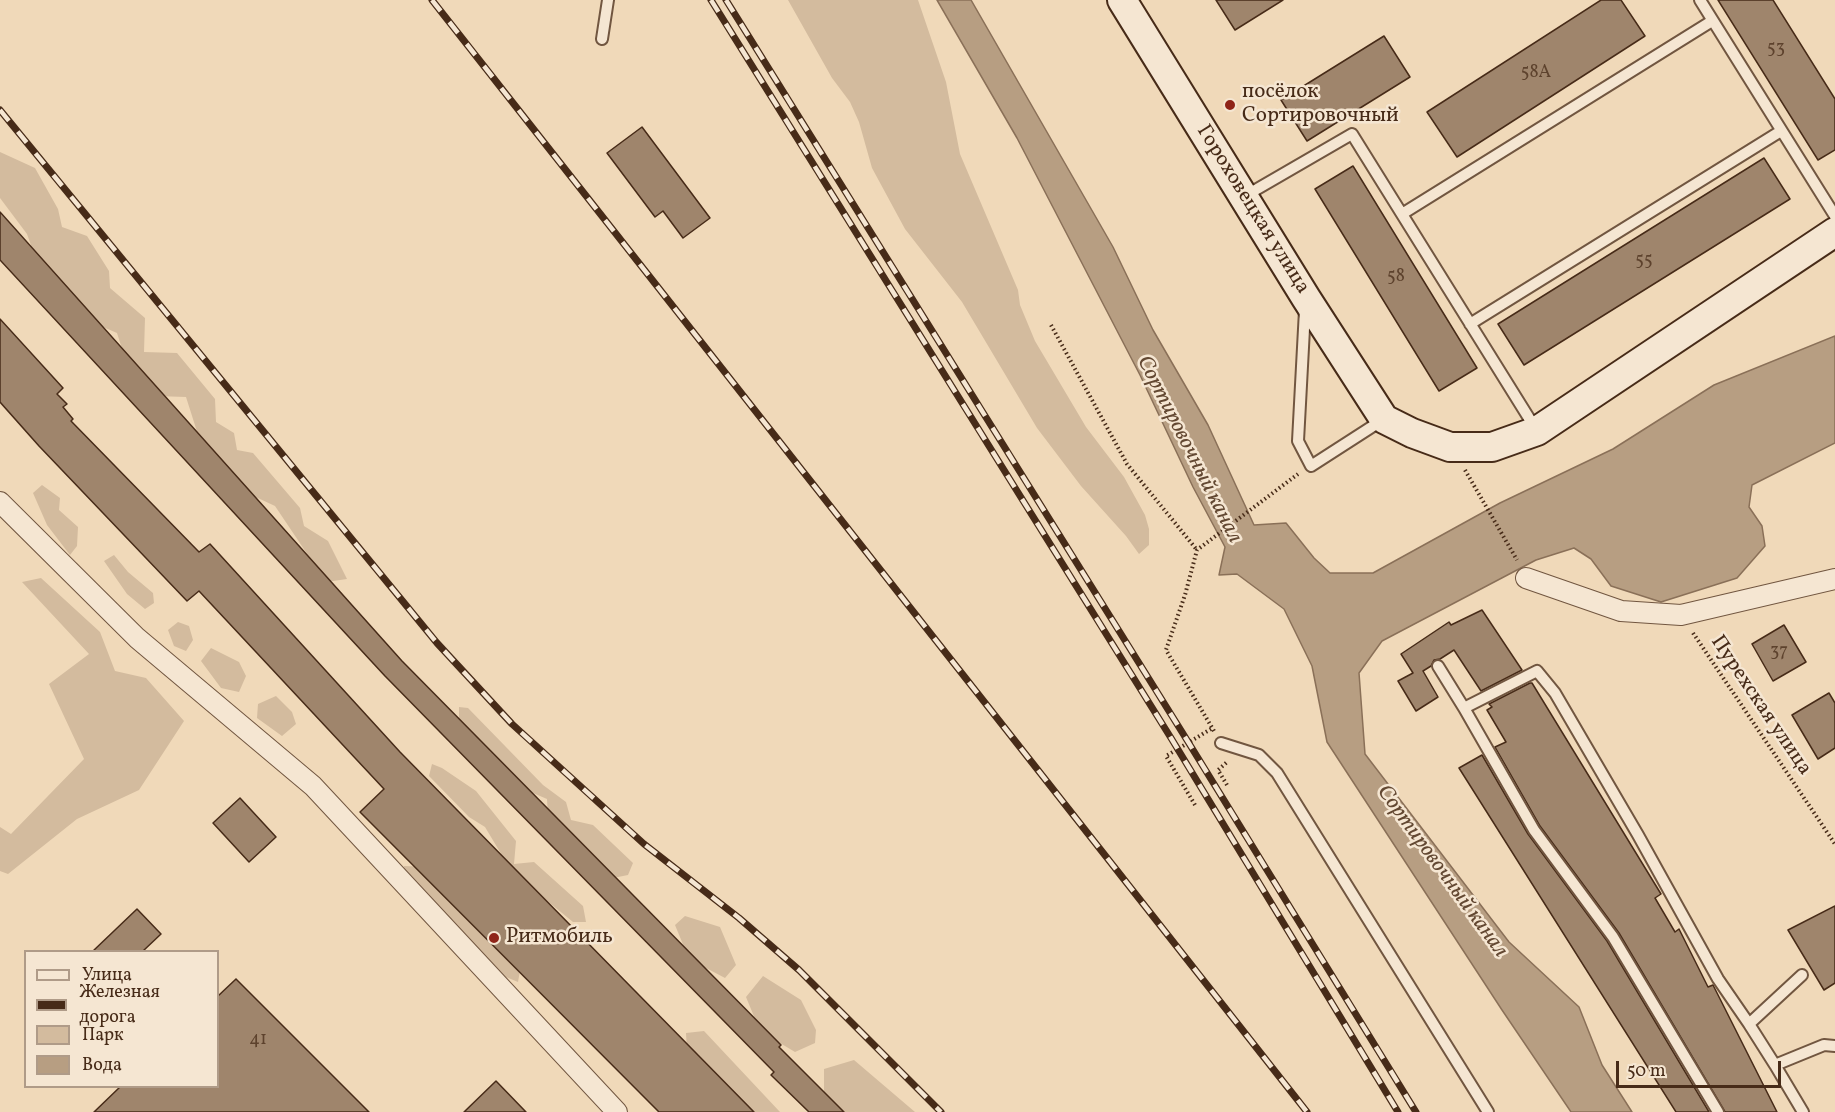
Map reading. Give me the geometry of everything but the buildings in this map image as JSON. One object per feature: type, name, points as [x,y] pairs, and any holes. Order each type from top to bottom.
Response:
[{"type":"street","name":"Гороховецкая улица","points":[[1122,0],[1306,298],[1384,418]]},
{"type":"street","points":[[1384,418],[1412,433],[1450,447],[1492,447],[1537,431],[1835,232]]},
{"type":"street","points":[[0,502],[137,638],[313,786],[617,1112]]},
{"type":"street","points":[[1527,578],[1621,611],[1681,615],[1835,579]]},
{"type":"lane","points":[[602,39],[609,0]]},
{"type":"lane","points":[[1700,0],[1835,216]]},
{"type":"lane","points":[[1402,214],[1712,21]]},
{"type":"lane","points":[[1470,324],[1782,131]]},
{"type":"lane","points":[[1244,197],[1352,134],[1537,431]]},
{"type":"lane","points":[[1306,298],[1298,441],[1311,466],[1384,418]]},
{"type":"lane","points":[[1438,666],[1534,830],[1613,937],[1718,1112]]},
{"type":"lane","points":[[1464,708],[1537,671],[1555,693],[1718,979],[1749,1024],[1803,1112]]},
{"type":"lane","points":[[1221,743],[1259,755],[1277,773],[1488,1112]]},
{"type":"lane","points":[[1749,1024],[1802,975]]},
{"type":"lane","points":[[1775,1065],[1824,1045],[1835,1046]]},
{"type":"path","points":[[1051,325],[1126,464],[1197,550]]},
{"type":"path","points":[[1227,785],[1218,770],[1231,759],[1166,650],[1185,595],[1197,550],[1284,484]]},
{"type":"path","points":[[1476,487],[1527,578]]},
{"type":"path","name":"Пурехская улица","points":[[1681,615],[1835,844]]},
{"type":"path","points":[[1195,804],[1166,756],[1212,728]]},
{"type":"green space","points":[[788,0],[918,0],[946,82],[960,154],[1018,290],[1020,305],[1035,341],[1086,427],[1124,477],[1145,515],[1149,529],[1149,545],[1139,554],[1081,486],[1037,428],[962,302],[905,229],[872,168],[859,122],[850,102],[832,78]]},
{"type":"green space","points":[[0,152],[35,168],[58,209],[62,227],[87,236],[109,271],[110,288],[145,318],[144,352],[177,353],[215,399],[216,422],[234,433],[237,450],[253,453],[300,508],[304,526],[328,541],[347,579],[326,582],[275,506],[245,492],[200,441],[186,397],[156,396],[130,374],[117,333],[87,320],[39,268],[27,234],[0,198]]},
{"type":"green space","points":[[42,485],[60,498],[59,510],[78,527],[77,546],[70,555],[47,525],[33,493]]},
{"type":"green space","points":[[114,555],[128,572],[153,593],[154,603],[145,609],[127,594],[104,561]]},
{"type":"green space","points":[[41,578],[100,632],[115,671],[146,678],[184,721],[139,790],[77,819],[8,874],[0,871],[0,827],[11,834],[84,759],[49,684],[89,654],[22,582]]},
{"type":"green space","points":[[178,622],[189,626],[193,640],[186,651],[174,646],[168,630]]},
{"type":"green space","points":[[211,648],[239,662],[246,676],[239,692],[221,688],[201,661]]},
{"type":"green space","points":[[276,696],[292,712],[296,724],[282,736],[257,718],[258,704]]},
{"type":"green space","points":[[459,707],[468,708],[543,785],[566,802],[571,820],[593,825],[633,863],[628,875],[603,880],[548,817],[547,799],[512,784],[459,729]]},
{"type":"green space","points":[[432,764],[442,768],[476,791],[516,841],[514,864],[534,862],[583,906],[586,922],[573,922],[512,872],[485,827],[469,817],[429,776]]},
{"type":"green space","points":[[404,866],[429,867],[521,965],[518,982],[506,977],[405,879]]},
{"type":"green space","points":[[685,916],[720,927],[736,965],[725,978],[689,959],[675,925]]},
{"type":"green space","points":[[763,976],[801,1000],[816,1030],[815,1043],[795,1052],[760,1031],[746,997]]},
{"type":"green space","points":[[704,1031],[780,1112],[748,1112],[687,1051],[686,1033]]},
{"type":"green space","points":[[854,1060],[915,1112],[839,1112],[824,1099],[824,1069]]},
{"type":"water","name":"Сортировочный канал","points":[[937,0],[971,0],[1113,247],[1153,330],[1208,425],[1254,525],[1286,523],[1314,558],[1330,573],[1373,573],[1500,503],[1613,449],[1714,385],[1835,336],[1835,443],[1752,485],[1749,507],[1762,526],[1765,546],[1737,578],[1661,602],[1611,586],[1591,559],[1574,548],[1536,560],[1382,641],[1359,673],[1365,754],[1509,942],[1579,1007],[1602,1065],[1632,1112],[1571,1112],[1327,742],[1312,666],[1284,609],[1237,574],[1219,575],[1225,547],[1193,487],[1140,375],[1017,138]]},
{"type":"railway","points":[[432,0],[1307,1112]]},
{"type":"railway","points":[[711,0],[1171,738],[1398,1112]]},
{"type":"railway","points":[[726,0],[1416,1112]]},
{"type":"railway","points":[[0,110],[437,643],[512,724],[644,844],[739,918],[799,970],[941,1112]]},
{"type":"place","name":"посёлок Сортировочный","points":[[1230,105]]},
{"type":"place","name":"Ритмобиль","points":[[494,938]]}]
